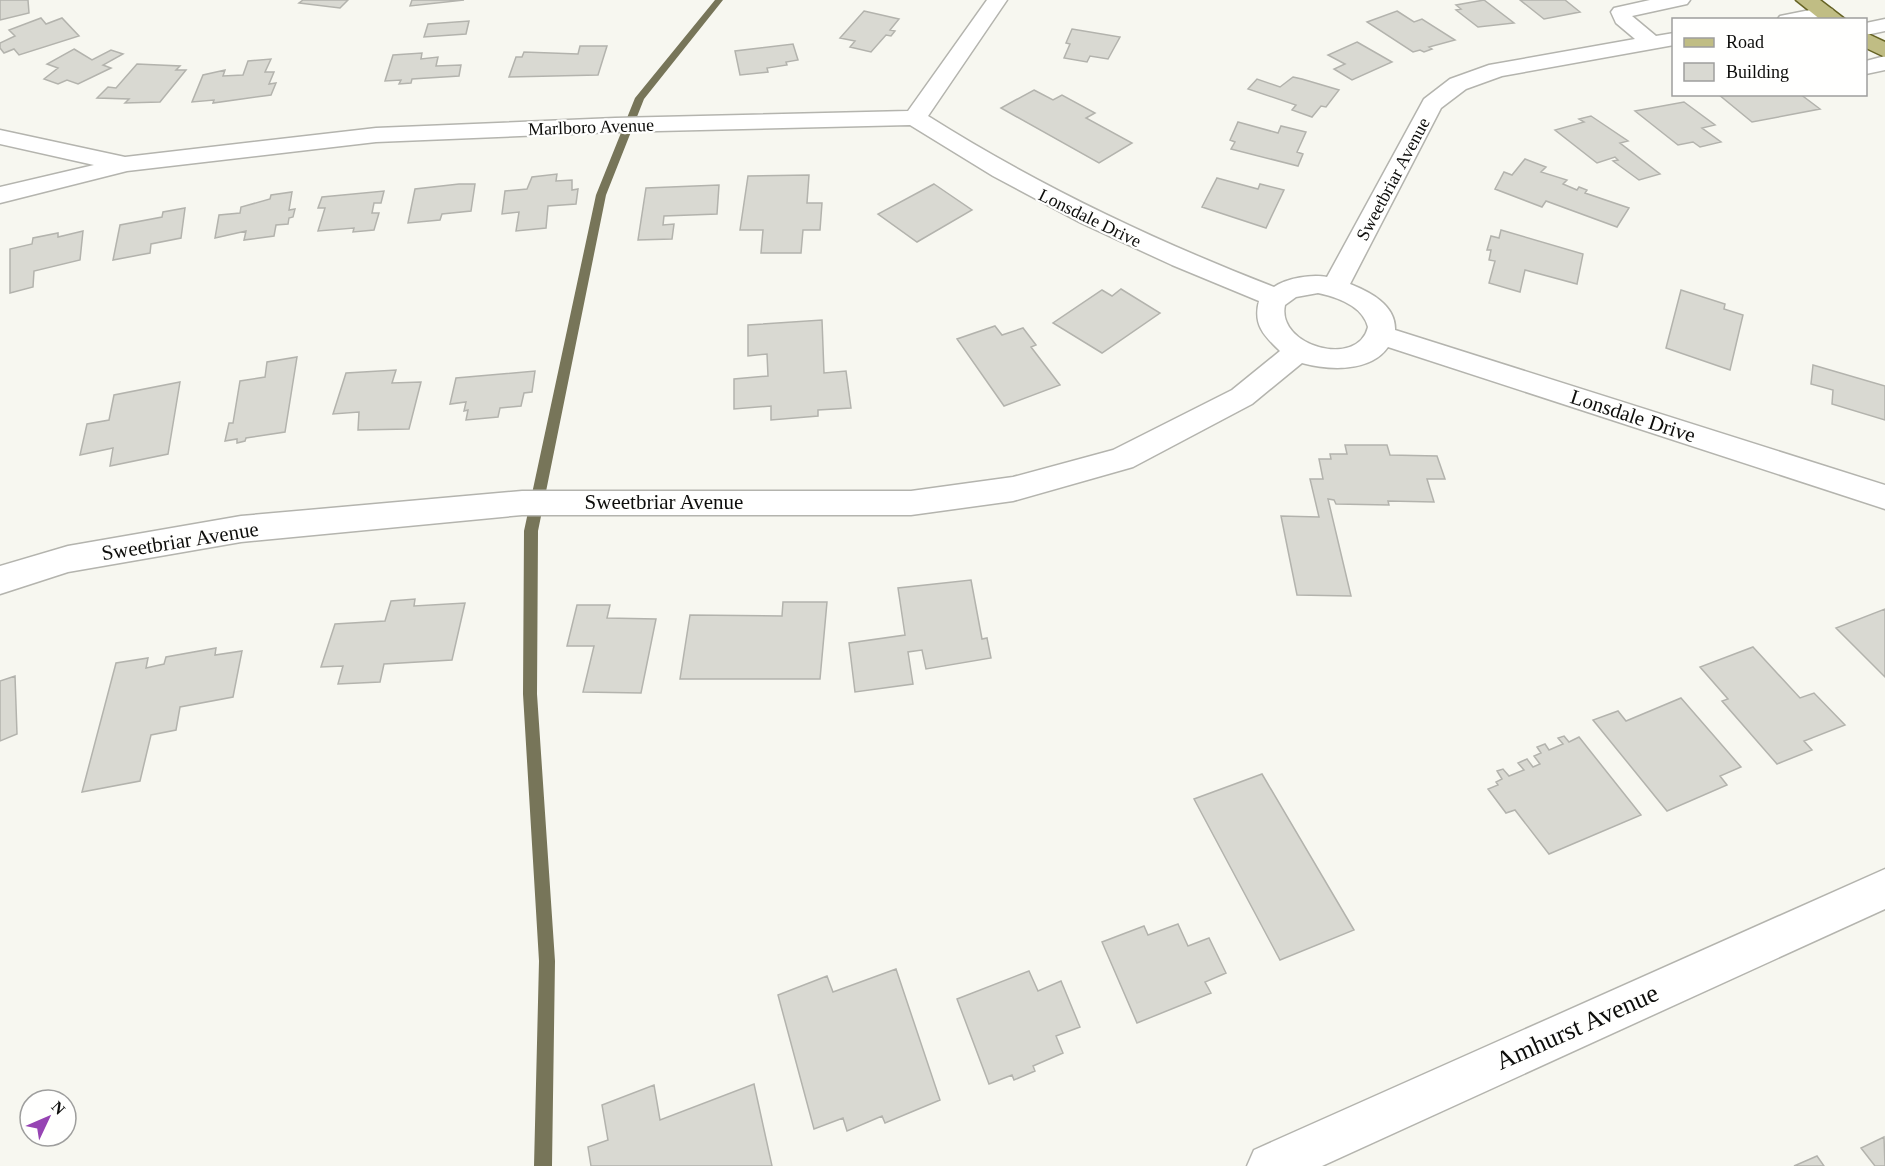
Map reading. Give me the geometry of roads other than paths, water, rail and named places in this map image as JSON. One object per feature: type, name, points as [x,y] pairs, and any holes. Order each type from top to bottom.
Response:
[{"type":"main road","points":[[1806,0],[1831,16]]},
{"type":"main road","points":[[1867,40],[1885,51]]},
{"type":"street","points":[[915,118],[997,0]]},
{"type":"street","points":[[1603,0],[1621,12],[1623,19],[1663,41]]},
{"type":"street","points":[[1621,12],[1680,0]]},
{"type":"street","points":[[1809,18],[1831,16]]},
{"type":"street","points":[[1867,29],[1885,25]]},
{"type":"street","name":"Sweetbriar Avenue","points":[[1335,287],[1432,104],[1458,84],[1497,70],[1663,41]]},
{"type":"street","points":[[1867,68],[1885,63]]},
{"type":"street","name":"Marlboro Avenue","points":[[0,195],[125,164],[376,135],[615,125],[915,118]]},
{"type":"street","name":"Lonsdale Drive","points":[[915,118],[989,166],[1085,217],[1208,272],[1275,297]]},
{"type":"street","name":"Marlboro Avenue","points":[[0,137],[125,164]]},
{"type":"street","points":[[1301,285],[1335,287],[1358,297],[1374,311],[1380,322],[1380,335],[1376,344],[1366,353],[1352,358],[1334,360],[1298,351],[1274,330],[1269,318],[1270,306],[1275,297],[1287,289],[1301,285]]},
{"type":"street","name":"Lonsdale Drive","points":[[1380,335],[1885,497]]},
{"type":"street","name":"Sweetbriar Avenue","points":[[0,580],[68,559],[241,529],[522,503],[911,502],[1013,489],[1122,459],[1242,398],[1298,351]]},
{"type":"street","name":"Amhurst Avenue","points":[[1270,1166],[1885,889]]},
{"type":"waterway","points":[[543,1166],[547,961],[530,694],[531,531],[601,195],[640,98],[719,0]]}]
